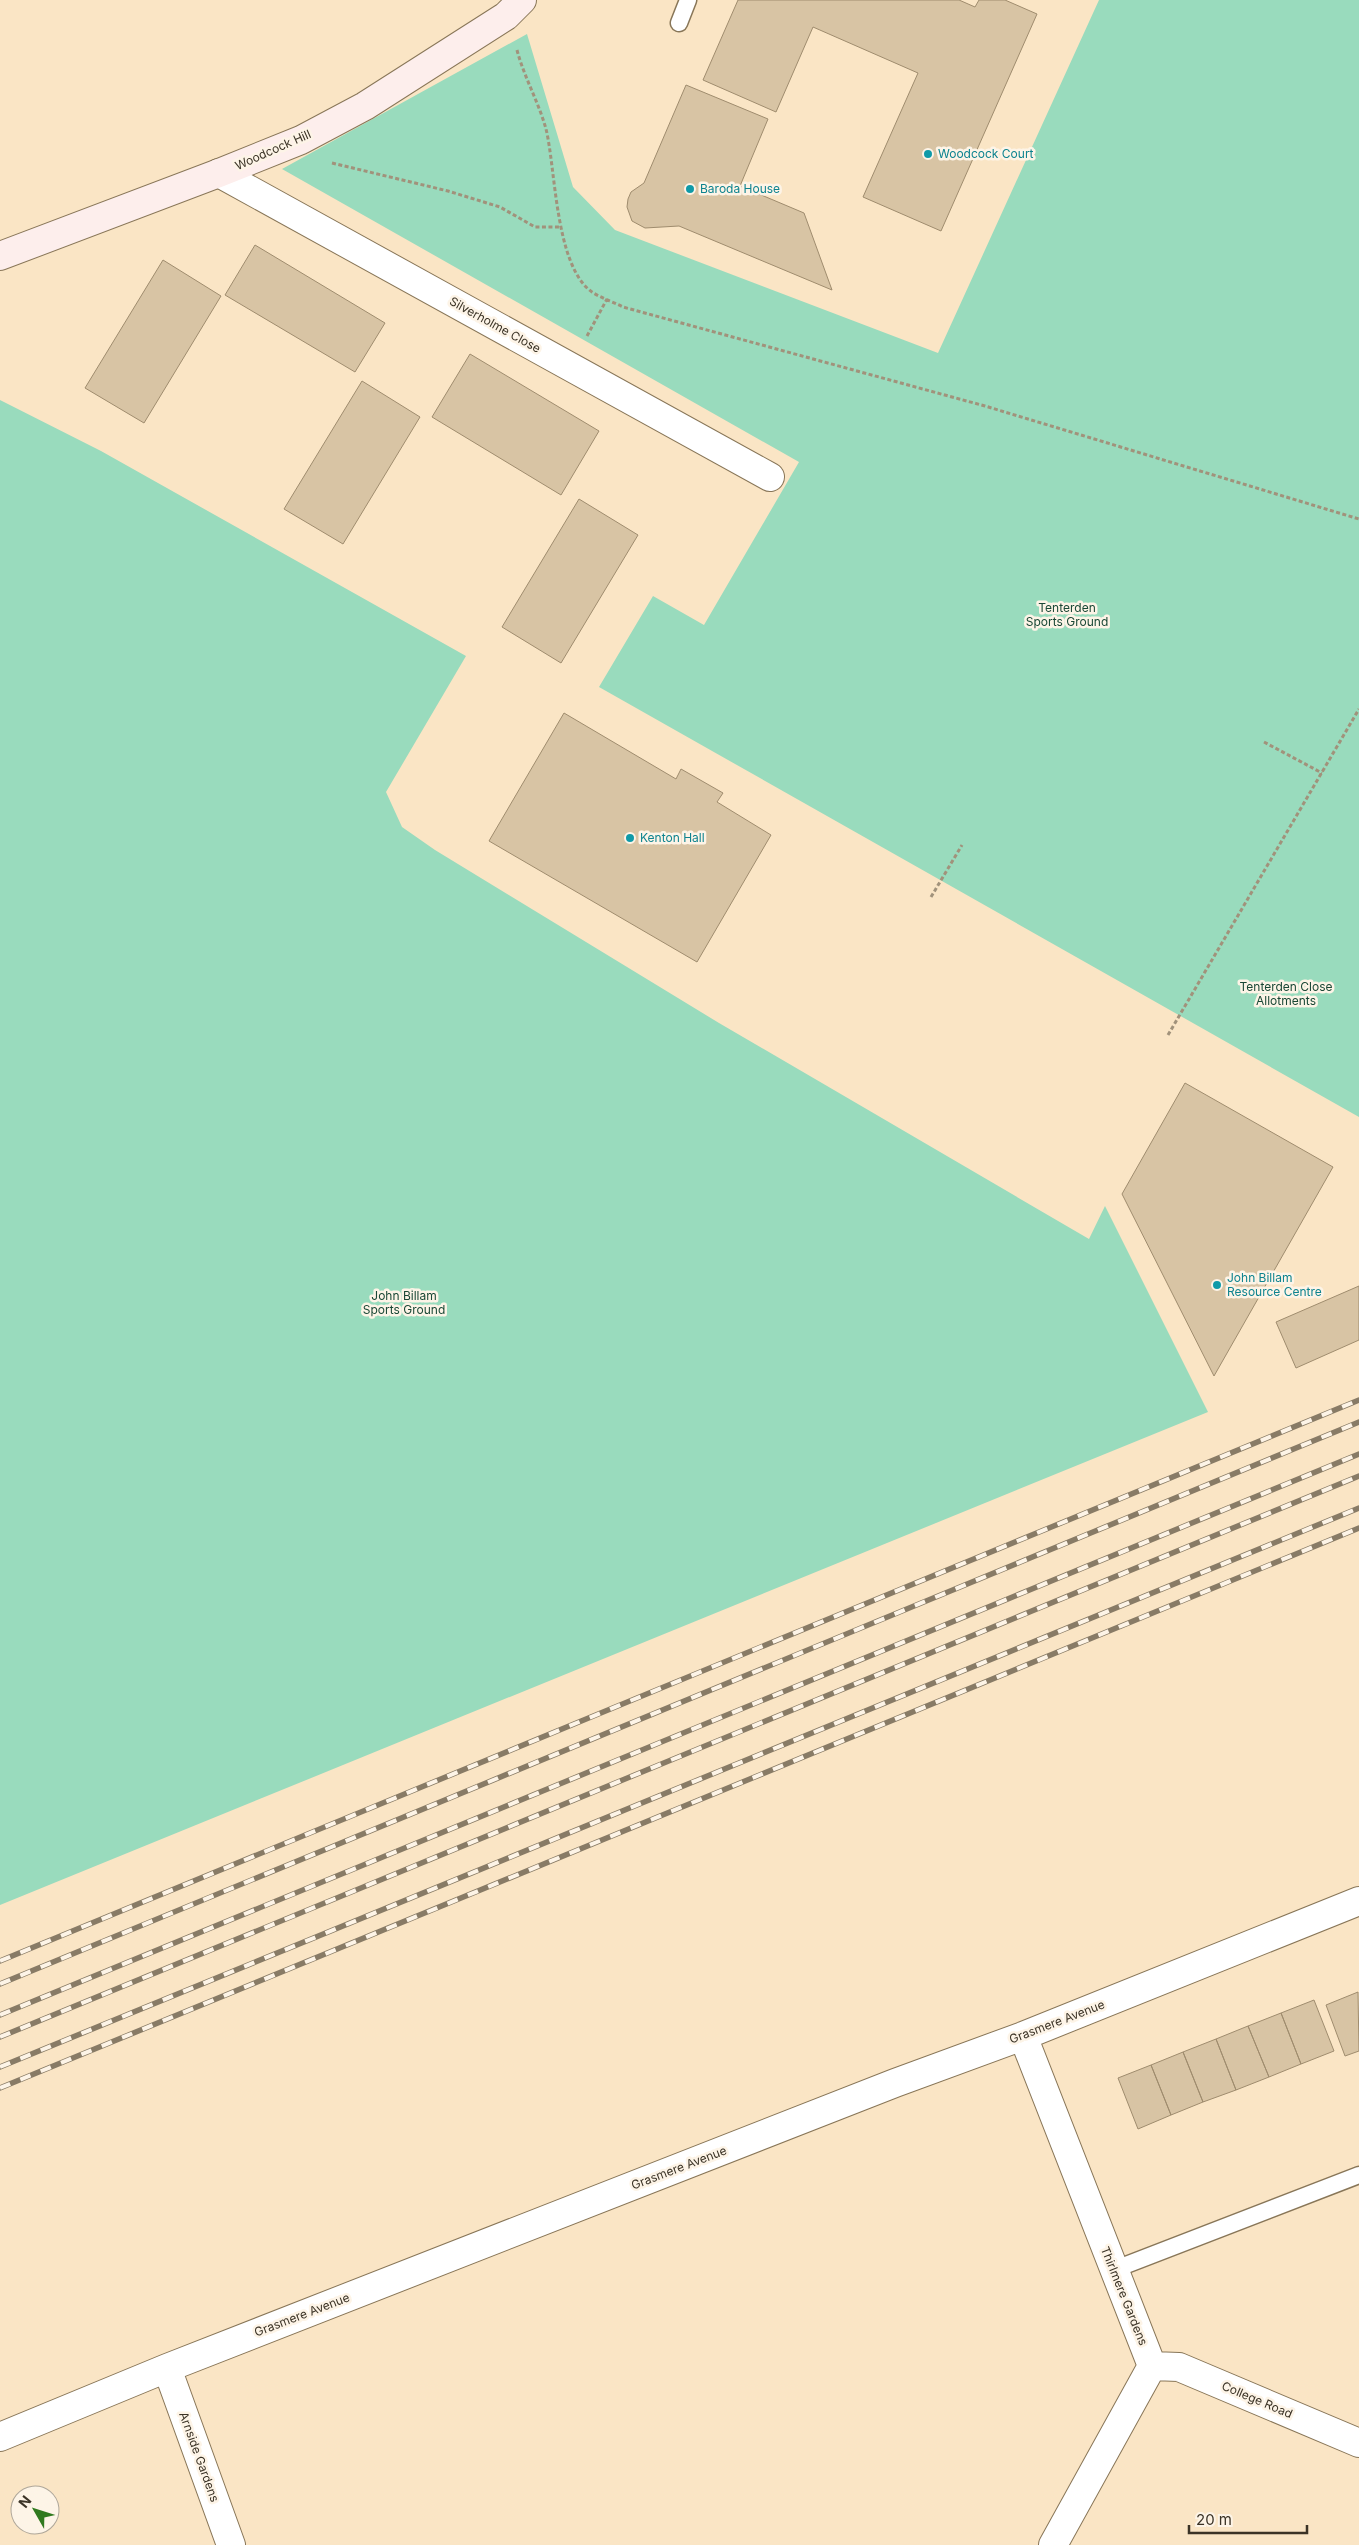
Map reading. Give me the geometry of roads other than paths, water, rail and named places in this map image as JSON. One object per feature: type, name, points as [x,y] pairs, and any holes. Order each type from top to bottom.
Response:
[{"type":"street","name":"Woodcock Hill","points":[[0,256],[301,140],[365,106],[514,8]]},
{"type":"street","name":"Silverholme Close","points":[[219,173],[770,477]]},
{"type":"street","name":"Grasmere Avenue","points":[[0,2437],[167,2368],[895,2083],[1023,2036],[1359,1901]]},
{"type":"street","name":"Thirlmere Gardens","points":[[1023,2036],[1152,2366]]},
{"type":"street","name":"College Road","points":[[1152,2366],[1179,2367],[1359,2443]]},
{"type":"street","points":[[1053,2545],[1152,2366]]},
{"type":"street","name":"Arnside Gardens","points":[[167,2368],[231,2545]]},
{"type":"lane","points":[[679,23],[688,0]]},
{"type":"lane","points":[[1113,2270],[1359,2175]]},
{"type":"railway","points":[[0,1961],[1359,1400]]},
{"type":"railway","points":[[0,1984],[1359,1422]]},
{"type":"railway","points":[[0,2015],[1359,1454]]},
{"type":"railway","points":[[0,2037],[1359,1476]]},
{"type":"railway","points":[[0,2067],[1359,1508]]},
{"type":"railway","points":[[0,2088],[1359,1528]]},
{"type":"place","name":"Woodcock Court","points":[[928,154]]},
{"type":"place","name":"Baroda House","points":[[690,189]]},
{"type":"place","name":"Kenton Hall","points":[[630,838]]},
{"type":"place","name":"John Billam Resource Centre","points":[[1217,1285]]},
{"type":"park label","name":"Tenterden Sports Ground","points":[[1067,615]]},
{"type":"park label","name":"Tenterden Close Allotments","points":[[1286,994]]},
{"type":"park label","name":"John Billam Sports Ground","points":[[404,1303]]}]
